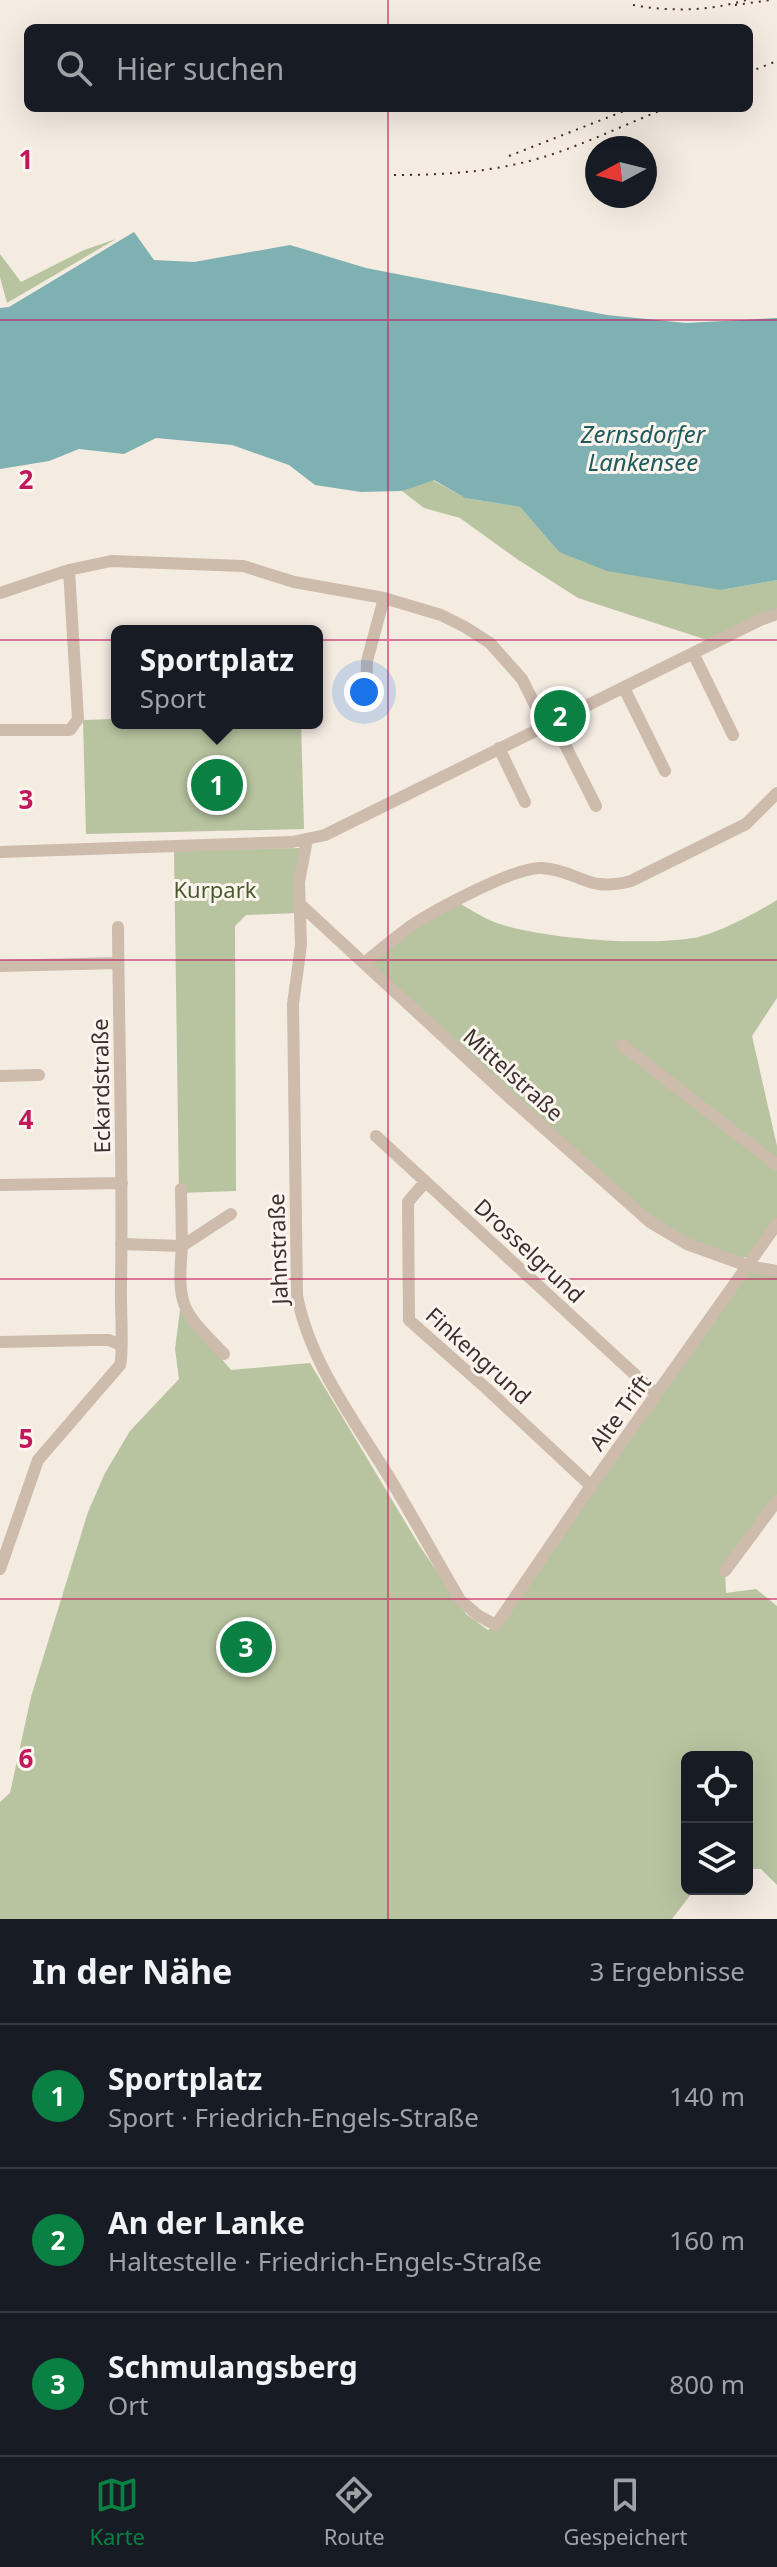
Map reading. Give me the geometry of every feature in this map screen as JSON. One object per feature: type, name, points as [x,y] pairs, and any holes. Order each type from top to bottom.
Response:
[{"type":"street","points":[[0,593],[69,570],[111,561],[243,566],[294,582],[384,598],[441,615],[490,643],[511,664],[596,806]]},
{"type":"street","points":[[0,730],[70,730],[78,719],[69,570]]},
{"type":"street","points":[[366,698],[367,661],[384,598]]},
{"type":"street","points":[[0,852],[307,840],[342,828],[499,748],[777,614]]},
{"type":"street","points":[[693,653],[733,735]]},
{"type":"street","points":[[624,688],[665,771]]},
{"type":"street","points":[[499,748],[525,802]]},
{"type":"street","points":[[364,963],[409,927],[521,871],[541,868],[561,871],[597,886],[615,886],[631,881],[746,824],[777,793]]},
{"type":"street","points":[[302,906],[299,882],[307,840]]},
{"type":"street","name":"Mittelstraße","points":[[302,906],[650,1222],[687,1244],[748,1266],[777,1271]]},
{"type":"street","name":"Jahnstraße","points":[[302,906],[301,945],[293,1004],[297,1295],[300,1314],[307,1335],[336,1390],[460,1600],[496,1625]]},
{"type":"street","name":"Eckardstraße","points":[[118,927],[121,1345]]},
{"type":"street","points":[[0,966],[118,963]]},
{"type":"street","points":[[622,1045],[777,1165]]},
{"type":"street","points":[[0,1076],[39,1075]]},
{"type":"street","name":"Drosselgrund","points":[[376,1136],[656,1394]]},
{"type":"street","name":"Finkengrund","points":[[425,1182],[408,1202],[409,1320],[591,1486]]},
{"type":"street","points":[[0,1185],[122,1183]]},
{"type":"street","points":[[181,1189],[179,1281],[182,1305],[189,1317],[224,1354]]},
{"type":"street","points":[[121,1244],[182,1246],[231,1214]]},
{"type":"street","name":"Alte Trift","points":[[496,1625],[777,1224]]},
{"type":"street","points":[[0,1342],[109,1340],[121,1345],[123,1357],[120,1365],[38,1460],[0,1569]]},
{"type":"street","points":[[725,1571],[777,1501]]},
{"type":"green space","points":[[116,239],[7,303],[0,277],[0,254],[21,282],[84,250]]},
{"type":"green space","points":[[431,479],[465,498],[520,507],[559,552],[721,590],[777,580],[777,611],[707,640],[578,598],[460,518],[424,508],[402,491]]},
{"type":"green space","points":[[111,719],[111,729],[301,729],[304,829],[86,834],[83,720]]},
{"type":"green space","name":"Kurpark","points":[[302,848],[298,913],[246,915],[235,926],[236,1191],[179,1193],[174,849]]},
{"type":"green space","points":[[777,900],[777,998],[752,1036],[777,1146],[777,1226],[759,1248],[746,1257],[738,1258],[713,1250],[653,1219],[369,963],[411,929],[459,903],[492,921],[523,930],[571,937],[649,941],[702,936]]},
{"type":"green space","points":[[751,1270],[777,1275],[777,1501],[725,1571],[726,1593],[756,1589],[777,1606],[777,1885],[761,1869],[753,1869],[753,1751],[681,1751],[681,1895],[690,1895],[672,1919],[0,1919],[0,1802],[10,1793],[31,1697],[88,1512],[105,1473],[130,1431],[179,1379],[175,1349],[180,1310],[231,1370],[310,1363],[419,1545],[466,1614],[488,1630],[496,1625]]},
{"type":"water","name":"Zernsdorfer Lankensee","points":[[134,232],[154,260],[194,262],[290,245],[366,268],[607,315],[686,323],[777,318],[777,580],[721,590],[607,571],[559,552],[520,507],[465,498],[434,480],[402,491],[361,492],[315,485],[289,465],[232,445],[156,438],[124,454],[79,449],[49,461],[0,469],[0,308],[9,307]]},
{"type":"railway","points":[[633,5],[690,9],[746,0]]},
{"type":"railway","points":[[735,5],[771,0]]},
{"type":"railway","points":[[753,70],[777,61]]},
{"type":"railway","points":[[509,156],[622,112]]},
{"type":"railway","points":[[394,175],[456,173],[517,164],[574,146],[657,112]]},
{"type":"place","name":"An der Lanke","points":[[560,716]]},
{"type":"place","name":"Sportplatz","points":[[217,785]]},
{"type":"place","name":"Schmulangsberg","points":[[246,1647]]}]
